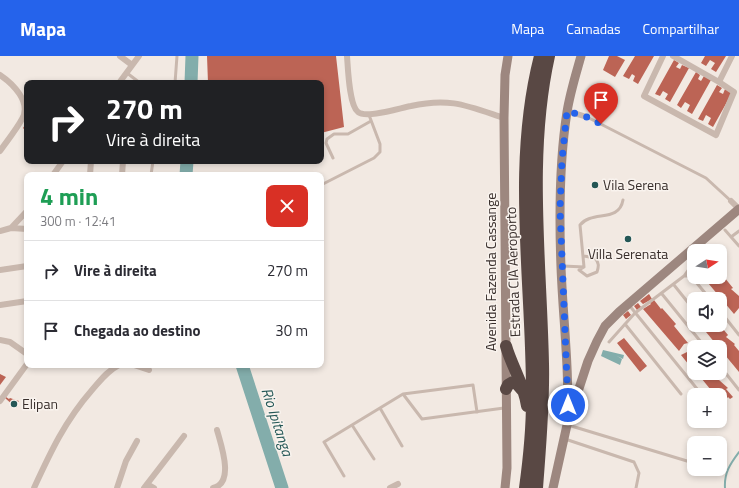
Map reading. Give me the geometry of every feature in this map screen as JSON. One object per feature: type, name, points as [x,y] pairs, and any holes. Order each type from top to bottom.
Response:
[{"type":"highway","name":"Estrada CIA Aeroporto","points":[[525,488],[531,438],[532,400],[527,265],[526,168],[529,108],[540,56]]},
{"type":"highway","name":"Estrada CIA Aeroporto","points":[[537,488],[543,366],[537,139],[541,94],[549,56]]},
{"type":"highway","points":[[506,346],[511,364],[521,381],[524,392],[531,438]]},
{"type":"highway","points":[[506,389],[508,384],[513,382],[521,387],[524,392]]},
{"type":"main road","name":"Avenida Fazenda Cassange","points":[[505,488],[506,346],[504,118],[505,75],[508,56]]},
{"type":"main road","points":[[567,425],[568,379],[561,266],[560,209],[562,160],[567,111],[581,56]]},
{"type":"main road","points":[[553,488],[567,425],[596,341],[605,326],[628,304],[723,228],[739,209]]},
{"type":"main road","points":[[568,379],[573,388],[577,388],[582,384]]},
{"type":"street","points":[[120,56],[132,65]]},
{"type":"street","points":[[121,80],[139,56]]},
{"type":"street","points":[[346,56],[354,106],[359,114],[370,118],[422,103],[448,101],[504,118]]},
{"type":"street","points":[[663,56],[644,96],[716,135],[734,92],[673,56]]},
{"type":"street","points":[[719,82],[732,56]]},
{"type":"street","points":[[0,75],[8,80],[18,92],[23,103],[24,118],[0,151]]},
{"type":"street","points":[[567,111],[587,117]]},
{"type":"street","points":[[731,201],[739,209]]},
{"type":"street","points":[[11,228],[24,214]]},
{"type":"street","points":[[0,231],[11,228],[24,229]]},
{"type":"street","points":[[0,270],[24,266]]},
{"type":"street","points":[[0,305],[24,301]]},
{"type":"street","points":[[0,340],[10,342],[24,352]]},
{"type":"street","points":[[1,398],[24,368]]},
{"type":"street","points":[[34,488],[49,453],[74,410],[103,377],[115,368]]},
{"type":"street","points":[[144,368],[150,370]]},
{"type":"street","points":[[213,488],[221,485],[225,478],[224,455],[217,430]]},
{"type":"street","points":[[154,488],[146,486],[184,436]]},
{"type":"street","points":[[117,488],[126,460],[137,441]]},
{"type":"street","points":[[390,488],[398,484]]},
{"type":"lane","points":[[175,80],[177,56]]},
{"type":"lane","points":[[127,73],[136,80]]},
{"type":"lane","points":[[587,117],[654,152],[697,172],[709,180],[731,201]]},
{"type":"lane","points":[[324,183],[378,155],[380,148],[370,118],[348,134],[334,134],[327,139],[326,143],[333,158]]},
{"type":"lane","points":[[584,267],[582,261],[584,256],[580,225],[588,219],[615,214],[619,210],[623,200]]},
{"type":"lane","points":[[723,228],[739,246]]},
{"type":"lane","points":[[731,237],[739,231]]},
{"type":"lane","points":[[584,256],[594,258],[598,262],[599,267],[597,272],[587,276],[582,274],[579,270],[584,267]]},
{"type":"lane","points":[[561,266],[584,267]]},
{"type":"lane","points":[[609,342],[635,313],[674,285],[687,272]]},
{"type":"lane","points":[[684,276],[691,276],[704,292]]},
{"type":"lane","points":[[674,285],[687,301]]},
{"type":"lane","points":[[662,294],[699,340]]},
{"type":"lane","points":[[628,304],[696,388]]},
{"type":"lane","points":[[727,320],[739,335]]},
{"type":"lane","points":[[625,324],[681,394]]},
{"type":"lane","points":[[727,375],[739,390]]},
{"type":"lane","points":[[344,476],[324,442],[403,394],[473,385],[477,412]]},
{"type":"lane","points":[[403,394],[422,419],[506,408]]},
{"type":"lane","points":[[380,408],[402,446]]},
{"type":"lane","points":[[352,425],[374,459]]},
{"type":"lane","points":[[567,425],[687,461]]},
{"type":"lane","points":[[564,438],[634,462],[639,472],[636,488]]},
{"type":"water","points":[[603,350],[624,355],[623,359],[617,356],[622,359],[620,365],[601,356]]},
{"type":"building","points":[[207,56],[336,56],[344,127],[324,132],[324,80],[208,80]]},
{"type":"building","points":[[609,56],[617,56],[625,60],[615,77],[603,70]]},
{"type":"building","points":[[635,56],[654,56],[638,84],[633,81],[635,76],[632,74],[629,79],[623,76]]},
{"type":"building","points":[[705,56],[726,56],[716,72],[711,69],[715,63],[710,60],[706,66],[701,63]]},
{"type":"building","points":[[674,60],[679,63],[676,67],[680,69],[682,65],[689,68],[670,102],[665,99],[668,94],[663,91],[660,96],[655,94]]},
{"type":"building","points":[[696,72],[700,75],[698,79],[701,81],[704,76],[711,80],[692,114],[687,111],[690,105],[685,102],[681,108],[677,105]]},
{"type":"building","points":[[717,85],[722,88],[719,92],[723,94],[725,89],[732,93],[713,127],[708,124],[711,118],[706,115],[703,121],[698,119]]},
{"type":"building","points":[[727,281],[733,288],[731,289],[739,296],[739,308],[734,314],[727,306],[727,292],[716,292],[709,284],[727,284]]},
{"type":"building","points":[[649,294],[652,299],[643,304],[640,301]]},
{"type":"building","points":[[654,300],[661,309],[662,308],[676,324],[674,326],[687,342],[679,351],[643,309],[651,304],[650,303]]},
{"type":"building","points":[[638,303],[641,307],[637,310],[634,306]]},
{"type":"building","points":[[628,311],[631,315],[626,319],[623,315]]},
{"type":"building","points":[[706,332],[726,332],[728,335],[726,337],[735,344],[734,345],[739,351],[739,372],[727,357],[727,340],[713,340]]},
{"type":"building","points":[[624,338],[647,366],[640,372],[617,343]]},
{"type":"building","points":[[687,352],[687,362],[681,355]]},
{"type":"building","points":[[0,374],[6,377],[0,385]]},
{"type":"building","points":[[703,380],[719,380],[728,388],[727,388],[709,388]]},
{"type":"building","points":[[727,390],[733,397],[730,399],[728,397],[727,398]]},
{"type":"building","name":"Elipan","points":[[5,398],[19,401],[14,406]]},
{"type":"waterway","name":"Rio Ipitanga","points":[[191,80],[192,56]]},
{"type":"waterway","name":"Rio Ipitanga","points":[[186,172],[187,164]]},
{"type":"waterway","name":"Rio Ipitanga","points":[[243,368],[282,488]]},
{"type":"waterway","points":[[725,488],[728,469],[739,452]]},
{"type":"place","name":"Vila Serena","points":[[595,185]]},
{"type":"place","name":"Villa Serenata","points":[[628,239]]},
{"type":"place","name":"Elipan","points":[[14,404]]},
{"type":"route","points":[[568,405],[568,379],[561,266],[560,209],[562,160],[567,111],[587,117],[601,124]]}]
